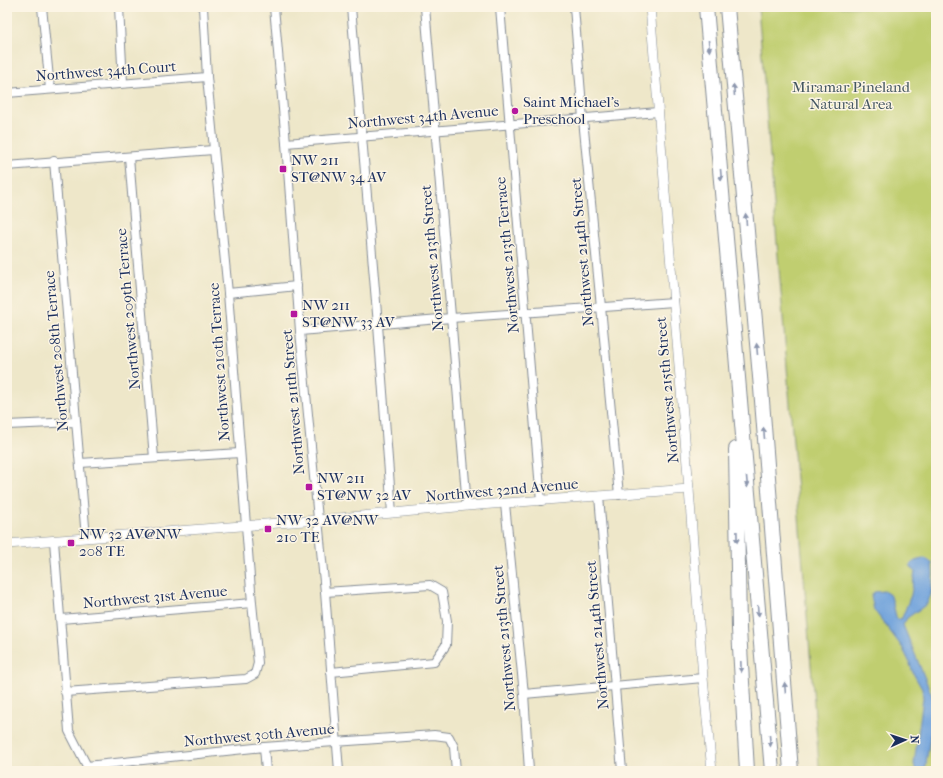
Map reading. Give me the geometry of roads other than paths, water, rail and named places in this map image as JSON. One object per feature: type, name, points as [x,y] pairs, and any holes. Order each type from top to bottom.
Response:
[{"type":"highway","points":[[706,7],[772,771]]},
{"type":"highway","points":[[727,7],[761,396],[791,771]]},
{"type":"highway","points":[[740,401],[735,433],[738,576],[743,715],[747,771]]},
{"type":"highway","points":[[788,727],[800,771]]},
{"type":"street","points":[[42,7],[50,89]]},
{"type":"street","points":[[118,7],[123,83]]},
{"type":"street","name":"Northwest 210th Terrace","points":[[65,692],[246,678],[255,674],[258,663],[228,293],[207,78],[203,7]]},
{"type":"street","name":"Northwest 211th Street","points":[[274,7],[300,331],[325,592],[339,771]]},
{"type":"street","points":[[351,7],[378,325],[392,513]]},
{"type":"street","name":"Northwest 213th Street","points":[[426,7],[467,506]]},
{"type":"street","name":"Northwest 213th Terrace","points":[[500,7],[541,501]]},
{"type":"street","name":"Northwest 214th Street","points":[[574,7],[583,118],[619,495]]},
{"type":"street","name":"Northwest 215th Street","points":[[650,7],[703,678],[712,771]]},
{"type":"street","name":"Northwest 34th Court","points":[[7,93],[123,83],[207,78]]},
{"type":"street","name":"Northwest 34th Avenue","points":[[286,143],[658,112]]},
{"type":"street","points":[[7,166],[54,161],[214,150]]},
{"type":"street","name":"Northwest 209th Terrace","points":[[129,157],[154,458]]},
{"type":"street","name":"Northwest 208th Terrace","points":[[54,161],[86,538]]},
{"type":"street","points":[[228,293],[297,286]]},
{"type":"street","points":[[300,331],[525,312],[674,302]]},
{"type":"street","points":[[7,424],[76,422]]},
{"type":"street","points":[[80,463],[240,452]]},
{"type":"street","name":"Northwest 32nd Avenue","points":[[7,544],[246,526],[467,506],[689,489]]},
{"type":"street","name":"Northwest 214th Street","points":[[599,496],[622,771]]},
{"type":"street","name":"Northwest 213th Street","points":[[506,504],[524,694],[529,771]]},
{"type":"street","points":[[54,541],[69,731],[88,768]]},
{"type":"street","points":[[325,592],[430,585],[442,592],[447,621],[446,645],[434,662],[331,672]]},
{"type":"street","name":"Northwest 31st Avenue","points":[[61,619],[252,603]]},
{"type":"street","points":[[524,694],[703,678]]},
{"type":"street","name":"Northwest 30th Avenue","points":[[88,768],[264,747],[434,735],[449,737],[454,747],[456,771]]},
{"type":"street","points":[[264,747],[266,771]]},
{"type":"water","points":[[925,558],[932,563],[933,574],[931,594],[927,604],[907,618],[903,625],[935,703],[925,771],[916,771],[914,764],[923,698],[922,689],[913,673],[902,647],[874,610],[871,596],[874,592],[884,591],[891,596],[897,620],[902,618],[911,595],[915,572],[910,565],[915,561]]},
{"type":"place","name":"Saint Michael's Preschool","points":[[515,111]]},
{"type":"place","name":"NW 211 ST@NW 34 AV","points":[[283,169]]},
{"type":"place","name":"NW 211 ST@NW 33 AV","points":[[294,314]]},
{"type":"place","name":"NW 211 ST@NW 32 AV","points":[[309,487]]},
{"type":"place","name":"NW 32 AV@NW 210 TE","points":[[268,529]]},
{"type":"place","name":"NW 32 AV@NW 208 TE","points":[[71,543]]},
{"type":"park label","name":"Miramar Pineland Natural Area","points":[[851,96]]}]
